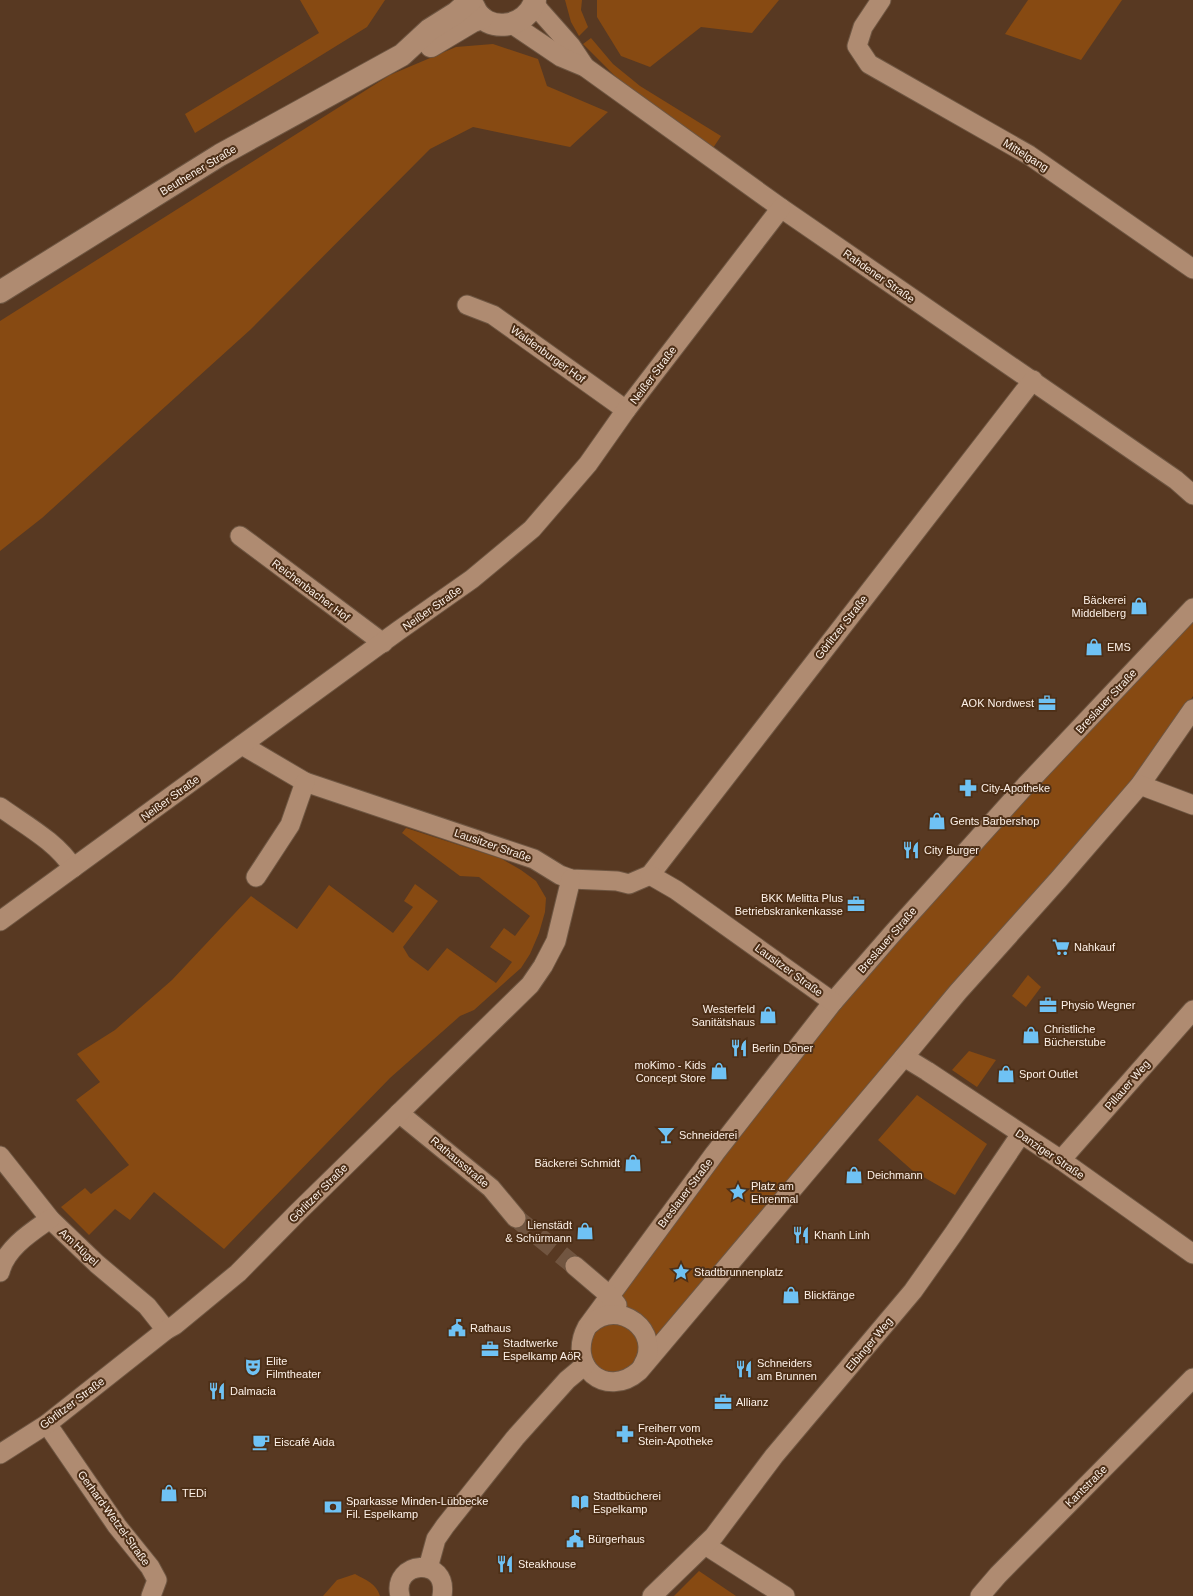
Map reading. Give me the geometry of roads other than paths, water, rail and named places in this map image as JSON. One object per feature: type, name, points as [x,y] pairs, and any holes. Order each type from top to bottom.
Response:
[{"type":"main road","points":[[475,6],[491,23],[502,26],[522,20],[530,12],[535,1]]},
{"type":"main road","name":"Beuthener Straße","points":[[0,292],[220,155],[402,55],[429,30],[456,13],[475,6]]},
{"type":"street","name":"Mittelgang","points":[[881,0],[863,27],[857,46],[869,64],[1029,156],[1193,269]]},
{"type":"street","name":"Rahdener Straße","points":[[535,1],[540,11],[572,46],[585,67]]},
{"type":"street","name":"Rahdener Straße","points":[[512,24],[562,57],[585,67],[781,208],[1016,371],[1033,380],[1185,483],[1193,495]]},
{"type":"street","name":"Neißer Straße","points":[[0,921],[472,579],[532,529],[588,464],[626,410],[781,208]]},
{"type":"street","name":"Waldenburger Hof","points":[[467,305],[493,315],[626,410]]},
{"type":"street","name":"Görlitzer Straße","points":[[650,875],[1033,380]]},
{"type":"street","name":"Reichenbacher Hof","points":[[240,536],[383,643]]},
{"type":"street","name":"Breslauer Straße","points":[[585,1365],[581,1356],[580,1346],[582,1336],[587,1327],[609,1295],[715,1153],[833,1002],[1026,785],[1193,608]]},
{"type":"street","points":[[428,1568],[436,1539],[445,1526],[515,1438],[567,1380],[585,1365],[596,1376],[610,1382],[627,1379],[639,1371],[958,992],[1059,879],[1140,785],[1193,709]]},
{"type":"street","name":"Lausitzer Straße","points":[[242,745],[305,782],[534,859],[560,875],[571,879],[617,881],[629,884],[650,875],[676,890],[833,1002]]},
{"type":"street","points":[[256,877],[290,825],[305,782]]},
{"type":"street","points":[[1140,785],[1193,805]]},
{"type":"street","points":[[0,807],[38,834],[66,857],[73,868]]},
{"type":"street","name":"Görlitzer Straße","points":[[0,1454],[47,1424],[166,1330],[175,1325],[238,1273],[297,1212],[530,985],[543,966],[556,941],[571,879]]},
{"type":"street","name":"Pillauer Weg","points":[[1061,1160],[1193,1010]]},
{"type":"street","name":"Danziger Straße","points":[[904,1057],[1061,1160],[1193,1254]]},
{"type":"street","name":"Rathausstraße","points":[[399,1113],[491,1188],[516,1218]]},
{"type":"street","name":"Elbinger Weg","points":[[652,1596],[714,1536],[774,1456],[913,1291],[954,1233],[1020,1134]]},
{"type":"street","name":"Am Hügel","points":[[0,1156],[50,1219],[97,1264],[147,1306],[166,1330]]},
{"type":"street","points":[[0,1272],[2,1263],[11,1250],[50,1219]]},
{"type":"street","points":[[575,1266],[609,1295],[625,1316]]},
{"type":"street","points":[[587,1327],[604,1315],[615,1314],[625,1316],[635,1321],[642,1329],[647,1339],[648,1351],[645,1361],[639,1371]]},
{"type":"street","name":"Kantstraße","points":[[980,1596],[998,1575],[1193,1378]]},
{"type":"street","name":"Gerhard-Wetzel-Straße","points":[[47,1424],[117,1526],[150,1566],[157,1580],[151,1596]]},
{"type":"street","points":[[705,1545],[785,1596]]},
{"type":"street","points":[[400,1596],[399,1586],[401,1579],[412,1569],[420,1567],[428,1568],[439,1576],[444,1589],[442,1596]]},
{"type":"tunnel","points":[[516,1218],[575,1266]]},
{"type":"place","name":"Bäckerei Middelberg","points":[[1139,606]]},
{"type":"place","name":"EMS","points":[[1094,647]]},
{"type":"place","name":"AOK Nordwest","points":[[1047,703]]},
{"type":"place","name":"City-Apotheke","points":[[968,788]]},
{"type":"place","name":"Gents Barbershop","points":[[937,821]]},
{"type":"place","name":"City Burger","points":[[911,850]]},
{"type":"place","name":"BKK Melitta Plus Betriebskrankenkasse","points":[[856,904]]},
{"type":"place","name":"Nahkauf","points":[[1061,947]]},
{"type":"place","name":"Physio Wegner","points":[[1048,1005]]},
{"type":"place","name":"Westerfeld Sanitätshaus","points":[[768,1015]]},
{"type":"place","name":"Christliche Bücherstube","points":[[1031,1035]]},
{"type":"place","name":"Berlin Döner","points":[[739,1048]]},
{"type":"place","name":"moKimo - Kids Concept Store","points":[[719,1071]]},
{"type":"place","name":"Sport Outlet","points":[[1006,1074]]},
{"type":"place","name":"Schneiderei","points":[[666,1135]]},
{"type":"place","name":"Bäckerei Schmidt","points":[[633,1163]]},
{"type":"place","name":"Deichmann","points":[[854,1175]]},
{"type":"place","name":"Platz am Ehrenmal","points":[[738,1192]]},
{"type":"place","name":"Lienstädt & Schürmann","points":[[585,1231]]},
{"type":"place","name":"Khanh Linh","points":[[801,1235]]},
{"type":"place","name":"Stadtbrunnenplatz","points":[[681,1272]]},
{"type":"place","name":"Blickfänge","points":[[791,1295]]},
{"type":"place","name":"Rathaus","points":[[457,1328]]},
{"type":"place","name":"Stadtwerke Espelkamp AöR","points":[[490,1349]]},
{"type":"place","name":"Elite Filmtheater","points":[[253,1367]]},
{"type":"place","name":"Schneiders am Brunnen","points":[[744,1369]]},
{"type":"place","name":"Dalmacia","points":[[217,1391]]},
{"type":"place","name":"Allianz","points":[[723,1402]]},
{"type":"place","name":"Freiherr vom Stein-Apotheke","points":[[625,1434]]},
{"type":"place","name":"Eiscafé Aida","points":[[261,1442]]},
{"type":"place","name":"TEDi","points":[[169,1493]]},
{"type":"place","name":"Stadtbücherei Espelkamp","points":[[580,1502]]},
{"type":"place","name":"Sparkasse Minden-Lübbecke Fil. Espelkamp","points":[[333,1507]]},
{"type":"place","name":"Bürgerhaus","points":[[575,1539]]},
{"type":"place","name":"Steakhouse","points":[[505,1564]]}]
